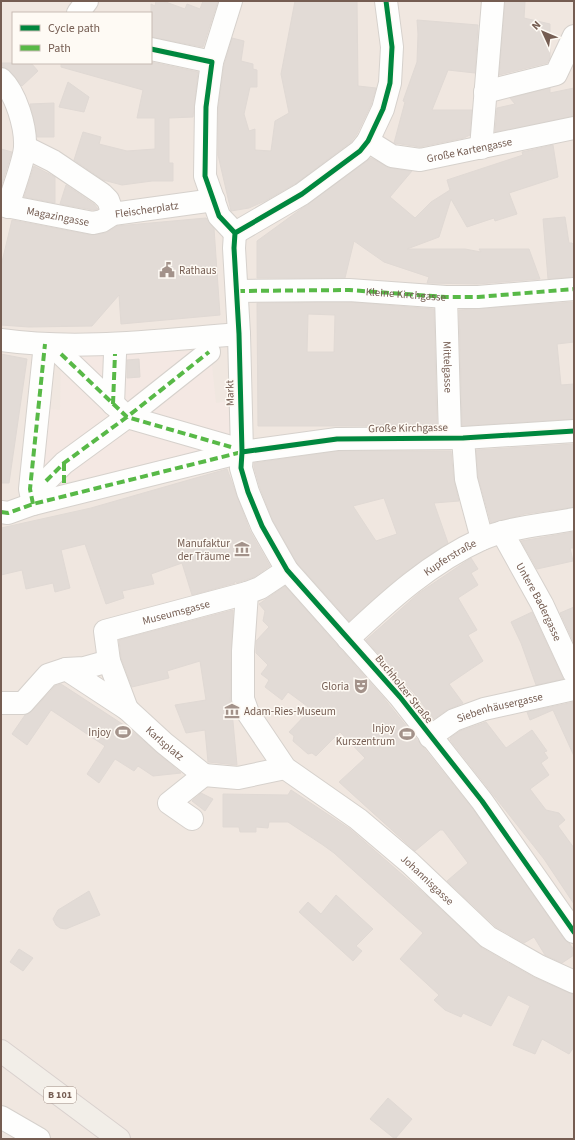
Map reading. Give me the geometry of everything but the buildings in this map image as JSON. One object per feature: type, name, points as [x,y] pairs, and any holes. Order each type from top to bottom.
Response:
[{"type":"main road","name":"B 101","points":[[1,1051],[119,1139]]},
{"type":"street","points":[[66,1],[73,12]]},
{"type":"street","points":[[79,12],[86,1]]},
{"type":"street","points":[[231,1],[212,62],[206,106],[205,176],[217,208],[235,233],[302,194],[360,151],[368,141],[383,109],[390,82],[392,47],[386,1]]},
{"type":"street","points":[[480,148],[493,1]]},
{"type":"street","points":[[485,92],[556,74],[574,36]]},
{"type":"street","points":[[152,49],[212,62]]},
{"type":"street","points":[[1,79],[7,84],[21,114],[25,147],[4,206]]},
{"type":"street","name":"Große Kartengasse","points":[[368,141],[392,156],[420,160],[574,128]]},
{"type":"street","name":"Fleischerplatz","points":[[25,147],[53,161],[102,194],[108,200],[112,214],[217,208]]},
{"type":"street","name":"Magazingasse","points":[[4,206],[93,223],[102,221],[112,214]]},
{"type":"street","name":"Markt","points":[[235,233],[234,248],[239,334],[237,449]]},
{"type":"street","name":"Kleine Kirchgasse","points":[[237,291],[349,290],[478,298],[574,289]]},
{"type":"street","name":"Mittelgasse","points":[[446,297],[456,438]]},
{"type":"street","points":[[1,340],[53,349],[239,334]]},
{"type":"street","points":[[53,349],[120,410],[237,449]]},
{"type":"street","points":[[33,504],[30,489],[53,349]]},
{"type":"street","points":[[58,476],[120,410],[208,352]]},
{"type":"street","points":[[115,354],[120,410]]},
{"type":"street","name":"Große Kirchgasse","points":[[237,449],[337,439],[456,438],[574,431]]},
{"type":"street","name":"Untere Badergasse","points":[[456,438],[466,479],[492,536],[542,604],[574,673]]},
{"type":"street","points":[[1,512],[8,513],[33,504],[237,449]]},
{"type":"street","name":"Buchholzer Straße","points":[[237,449],[248,492],[262,526],[287,570],[400,697],[430,737],[482,801],[574,932]]},
{"type":"street","name":"Kupferstraße","points":[[348,638],[436,563],[492,536],[574,519]]},
{"type":"street","points":[[247,593],[260,588],[287,570]]},
{"type":"street","name":"Museumsgasse","points":[[105,631],[247,593]]},
{"type":"street","name":"Johannisgasse","points":[[247,593],[243,651],[243,699],[248,713],[285,768],[358,819],[410,863],[488,937],[539,966],[574,982]]},
{"type":"street","name":"Karlsplatz","points":[[105,631],[108,661],[127,709]]},
{"type":"street","points":[[1,703],[23,703],[48,675],[66,670],[84,668],[108,661]]},
{"type":"street","name":"Karlsplatz","points":[[66,670],[127,709],[164,743],[204,775]]},
{"type":"street","name":"Siebenhäusergasse","points":[[430,737],[454,720],[484,709],[574,689]]},
{"type":"street","points":[[192,819],[169,803],[204,775],[238,778],[285,768]]},
{"type":"street","points":[[1,1117],[39,1139]]},
{"type":"shaded area","points":[[1,1],[574,1],[574,1139],[1,1139]]},
{"type":"shaded area","points":[[205,351],[211,356],[216,403],[228,401],[231,447],[53,485],[40,473],[46,409],[60,410],[61,354]],"holes":[[[121,360],[139,360],[140,377],[122,378]]]},
{"type":"marked path","points":[[237,291],[349,290],[446,297],[478,297],[574,289]]},
{"type":"marked path","points":[[33,504],[30,489],[45,344]]},
{"type":"marked path","points":[[46,481],[64,463],[127,417],[209,352]]},
{"type":"marked path","points":[[61,354],[127,417],[231,447]]},
{"type":"marked path","points":[[113,404],[115,354]]},
{"type":"marked path","points":[[1,512],[8,513],[33,504],[242,452],[242,455]]},
{"type":"marked path","points":[[64,463],[64,483]]},
{"type":"cycle path","points":[[235,233],[302,194],[360,151],[368,141],[383,109],[390,83],[392,47],[386,1]]},
{"type":"cycle path","points":[[152,49],[212,62],[206,107],[205,176],[219,216],[235,233]]},
{"type":"cycle path","points":[[235,233],[234,248],[239,334],[242,452],[241,468],[248,492],[262,526],[287,570],[400,697],[482,801],[574,932]]},
{"type":"cycle path","points":[[242,452],[337,439],[463,438],[574,431]]},
{"type":"place","name":"Rathaus","points":[[167,270]]},
{"type":"place","name":"Manufaktur der Träume","points":[[242,549]]},
{"type":"place","name":"Gloria","points":[[361,686]]},
{"type":"place","name":"Adam-Ries-Museum","points":[[232,711]]},
{"type":"place","name":"Injoy","points":[[123,732]]},
{"type":"place","name":"Injoy Kurszentrum","points":[[407,734]]}]
